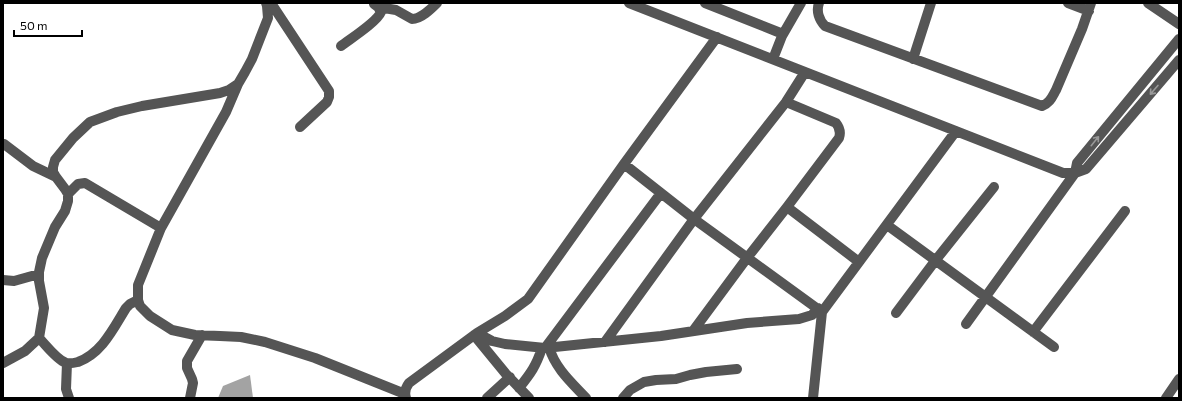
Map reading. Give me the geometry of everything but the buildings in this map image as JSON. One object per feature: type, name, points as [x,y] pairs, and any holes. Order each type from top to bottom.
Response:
[{"type":"street","points":[[266,3],[268,18],[252,59],[238,84],[226,112],[161,228],[138,285],[138,300],[143,310],[172,330],[184,334],[241,337],[265,342],[315,358],[405,396],[406,387],[409,383],[476,334],[505,316],[528,298],[717,38]]},
{"type":"street","points":[[271,3],[329,92],[327,102],[300,127]]},
{"type":"street","points":[[375,5],[396,10],[414,19],[437,3]]},
{"type":"street","points":[[629,3],[1062,173],[1075,174],[1086,169],[1179,62]]},
{"type":"street","points":[[705,3],[783,34]]},
{"type":"street","points":[[773,59],[783,34],[801,3]]},
{"type":"street","points":[[819,3],[818,16],[825,26],[1042,106],[1047,104],[1056,90],[1090,7],[1068,3]]},
{"type":"street","points":[[913,59],[931,3]]},
{"type":"street","points":[[1148,3],[1179,24]]},
{"type":"street","points":[[341,46],[379,16],[381,12],[375,5]]},
{"type":"street","points":[[966,324],[1075,174],[1077,163],[1179,39]]},
{"type":"street","points":[[605,342],[694,219],[786,102],[805,72]]},
{"type":"street","points":[[3,363],[25,351],[38,338],[44,308],[39,281],[42,258],[55,227],[65,211],[68,202],[68,194],[53,172],[53,167],[55,160],[73,138],[90,122],[117,112],[142,106],[220,93],[229,90],[238,84]]},
{"type":"street","points":[[693,332],[747,258],[787,208],[839,138],[839,127],[836,123],[786,102]]},
{"type":"street","points":[[476,334],[492,341],[505,344],[546,347],[693,332],[747,323],[799,319],[812,315],[820,310],[859,262],[956,131]]},
{"type":"street","points":[[4,144],[33,166],[56,177]]},
{"type":"street","points":[[624,164],[694,219],[820,310]]},
{"type":"street","points":[[68,194],[78,184],[85,183],[161,228]]},
{"type":"street","points":[[896,313],[994,187]]},
{"type":"street","points":[[519,388],[532,371],[546,347],[661,194]]},
{"type":"street","points":[[787,208],[859,262]]},
{"type":"street","points":[[1033,332],[1125,211]]},
{"type":"street","points":[[887,225],[1054,347]]},
{"type":"street","points":[[3,280],[14,281],[39,274]]},
{"type":"street","points":[[38,338],[56,356],[67,363],[75,363],[92,354],[102,345],[126,308],[138,300]]},
{"type":"street","points":[[813,398],[820,310]]},
{"type":"street","points":[[476,334],[510,378],[528,398]]},
{"type":"street","points":[[190,398],[193,383],[186,365],[202,335]]},
{"type":"street","points":[[546,347],[558,367],[586,398]]},
{"type":"street","points":[[67,363],[66,389],[69,398]]},
{"type":"street","points":[[623,398],[630,390],[644,382],[676,379],[706,372],[737,369]]},
{"type":"street","points":[[487,398],[510,378]]},
{"type":"street","points":[[1166,398],[1179,379]]},
{"type":"shaded area","points":[[250,375],[253,398],[218,398],[223,386]]}]
